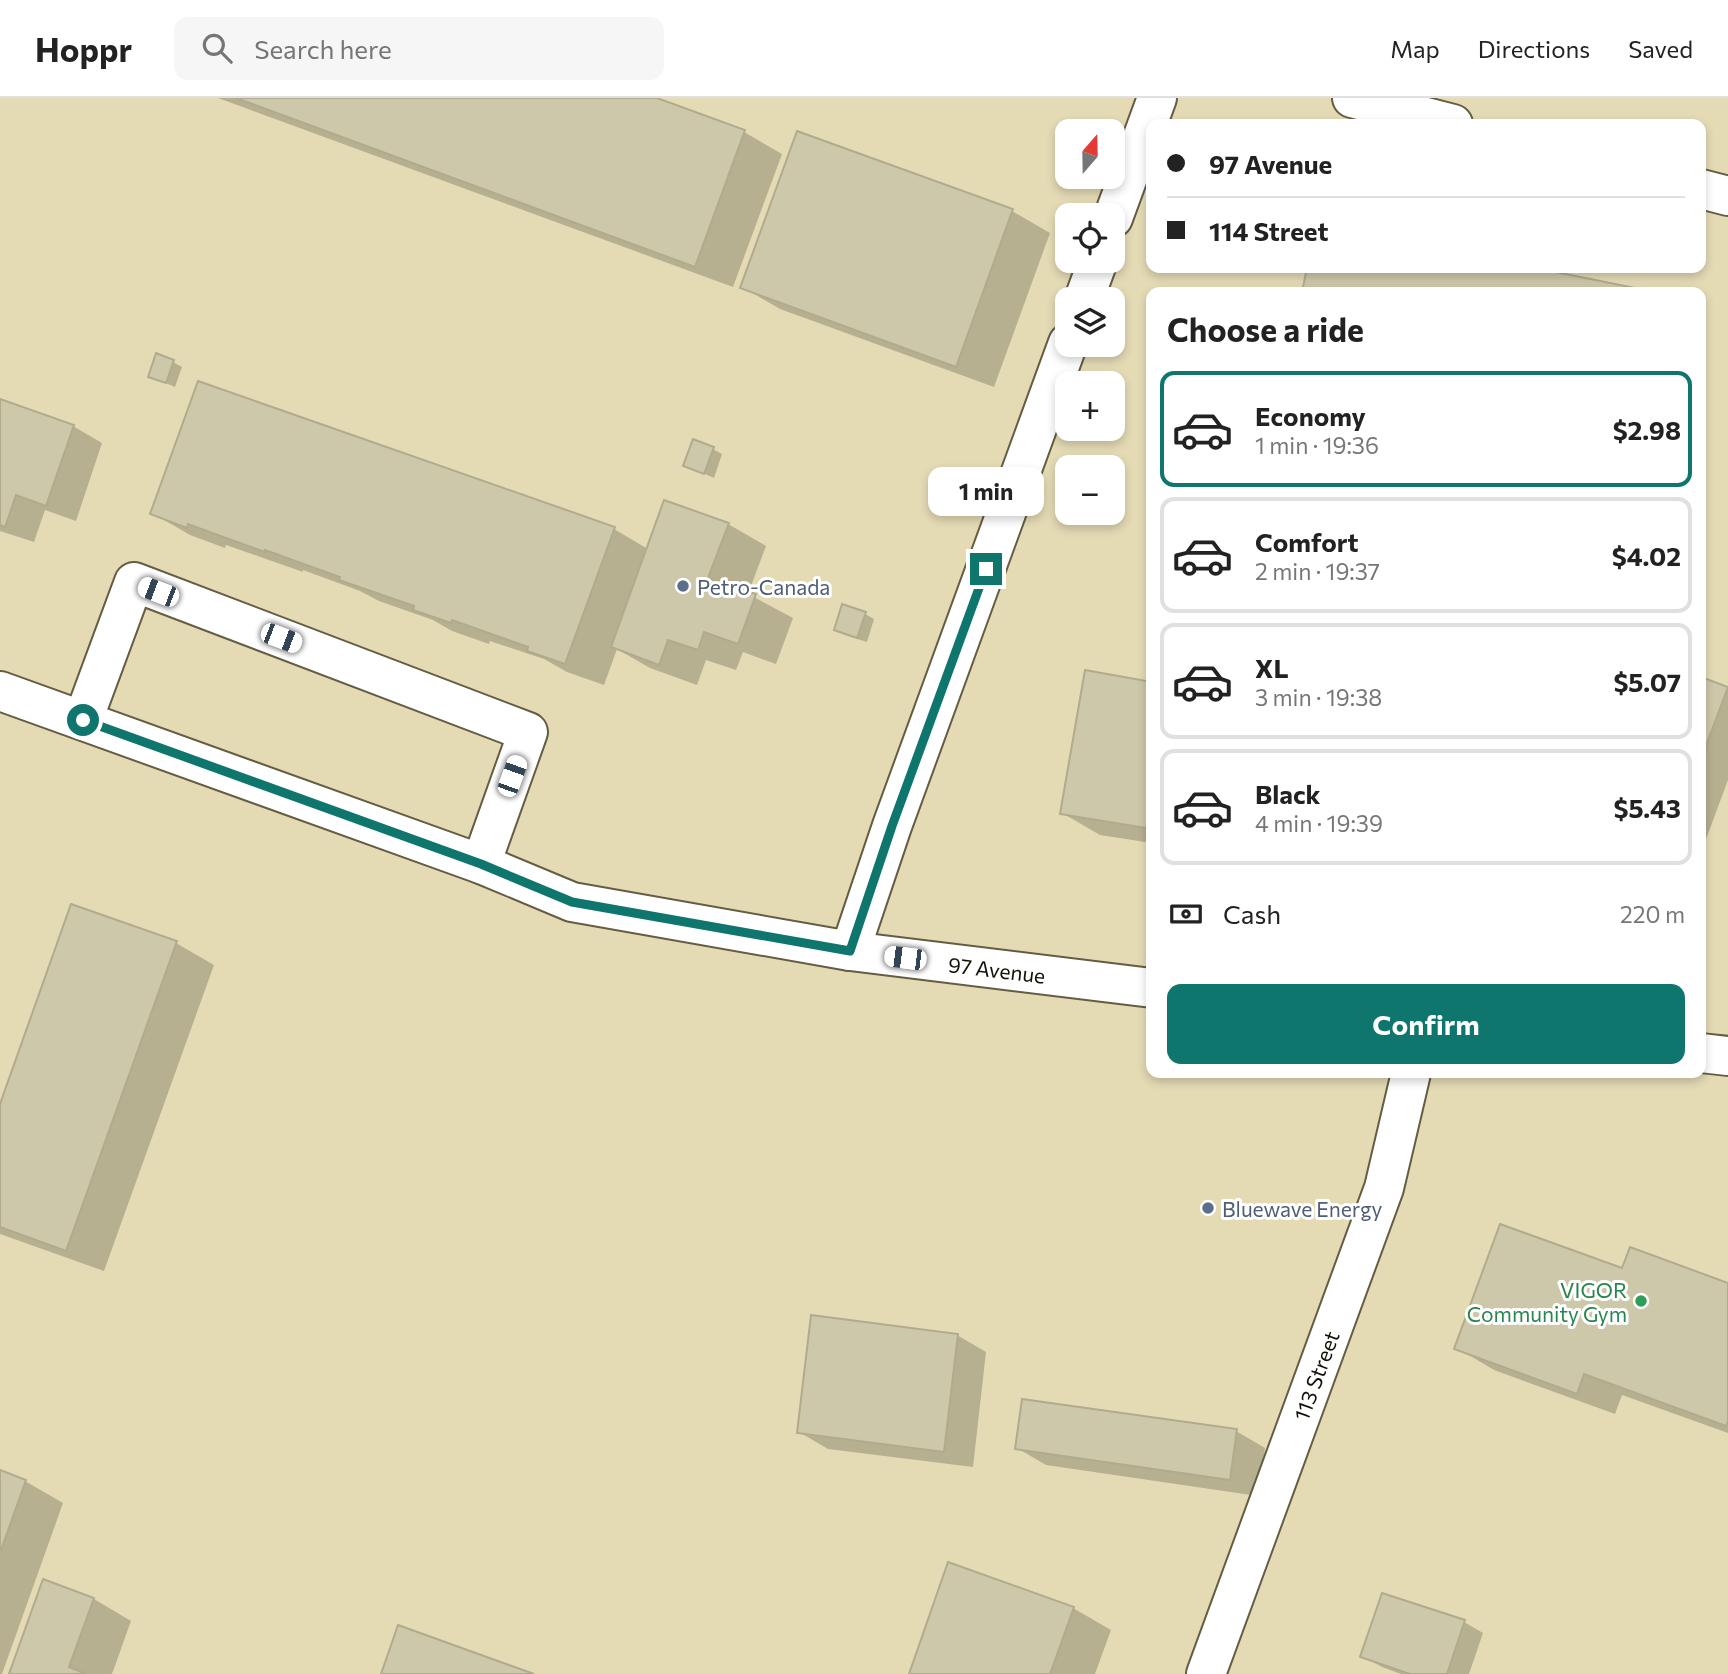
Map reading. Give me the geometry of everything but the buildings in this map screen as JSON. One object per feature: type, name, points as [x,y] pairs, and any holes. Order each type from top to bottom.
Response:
[{"type":"street","points":[[1149,119],[1157,98]]},
{"type":"street","points":[[1352,98],[1434,119]]},
{"type":"street","points":[[1118,203],[1146,128]]},
{"type":"street","points":[[1706,189],[1728,195]]},
{"type":"street","points":[[850,951],[896,814],[1063,357]]},
{"type":"street","points":[[83,720],[134,582],[528,732],[481,864]]},
{"type":"street","name":"97 Avenue","points":[[0,691],[481,864],[572,902],[850,951],[1146,987]]},
{"type":"street","points":[[1706,1054],[1728,1056]]},
{"type":"street","name":"113 Street","points":[[1206,1674],[1384,1188],[1410,1078]]},
{"type":"shaded area","points":[[0,98],[1728,98],[1728,1674],[0,1674]]},
{"type":"place","name":"Petro-Canada","points":[[683,586]]},
{"type":"place","name":"Bluewave Energy","points":[[1208,1208]]},
{"type":"place","name":"VIGOR Community Gym","points":[[1641,1301]]},
{"type":"route","points":[[83,720],[481,864],[572,902],[850,951],[892,826],[986,569]]}]
